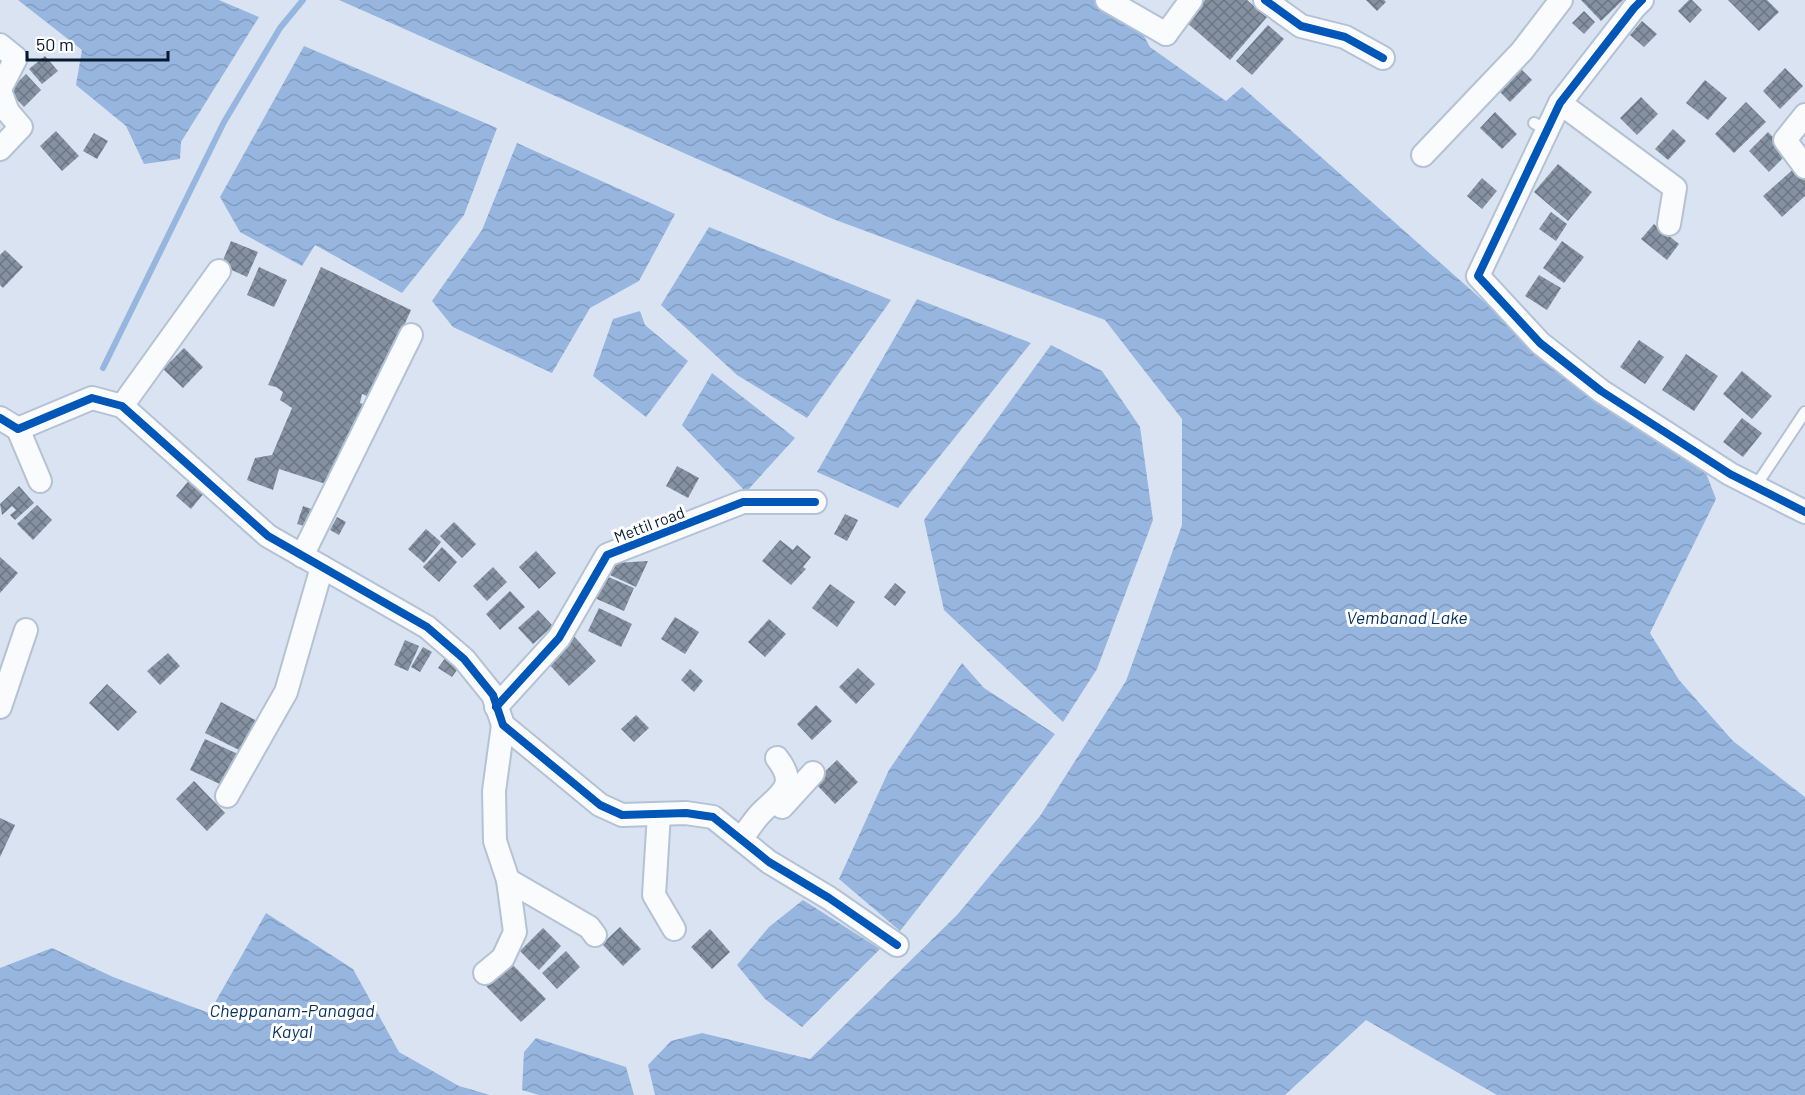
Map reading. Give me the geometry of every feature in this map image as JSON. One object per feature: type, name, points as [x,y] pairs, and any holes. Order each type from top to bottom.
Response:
[{"type":"street","points":[[1107,0],[1166,34],[1191,30]]},
{"type":"street","points":[[1166,34],[1191,0]]},
{"type":"street","points":[[1264,0],[1301,27],[1345,37],[1383,58]]},
{"type":"street","points":[[1423,155],[1522,51],[1562,0]]},
{"type":"street","points":[[1642,0],[1540,126],[1478,276],[1540,343],[1601,391],[1730,474],[1805,513]]},
{"type":"street","points":[[0,45],[15,58],[0,90],[8,112],[21,127],[0,149]]},
{"type":"street","points":[[1560,102],[1675,188],[1669,224]]},
{"type":"street","points":[[1805,116],[1785,140],[1805,166]]},
{"type":"street","points":[[122,406],[219,271]]},
{"type":"street","points":[[302,556],[411,335]]},
{"type":"street","points":[[40,481],[9,423],[92,398],[122,406],[268,536],[427,627],[464,660],[493,695],[500,716],[494,791],[495,841],[508,880],[515,932],[503,958],[485,973]]},
{"type":"street","name":"Mettil road","points":[[500,716],[559,639],[607,555],[743,502],[815,502]]},
{"type":"street","points":[[227,796],[286,692],[322,567]]},
{"type":"street","points":[[0,706],[26,630]]},
{"type":"street","points":[[500,716],[600,805],[622,815],[686,813],[713,817],[769,862],[829,898],[897,945]]},
{"type":"street","points":[[745,841],[761,813],[780,796],[787,783],[786,769],[777,758]]},
{"type":"street","points":[[745,841],[813,773]]},
{"type":"street","points":[[659,814],[654,895],[674,929]]},
{"type":"street","points":[[508,880],[589,927],[595,935]]},
{"type":"lane","points":[[1755,487],[1805,412]]},
{"type":"water","points":[[18,0],[219,0],[259,17],[181,142],[180,159],[144,164],[126,126],[76,85],[82,50]]},
{"type":"water","name":"Vembanad Lake","points":[[339,0],[1095,0],[1135,20],[1150,47],[1226,101],[1242,87],[1594,399],[1704,468],[1716,499],[1650,633],[1679,680],[1733,741],[1805,797],[1805,1095],[1497,1095],[1366,1020],[1285,1095],[655,1095],[648,1065],[671,1041],[702,1033],[810,1059],[957,915],[1040,816],[1126,681],[1182,525],[1182,419],[1105,320],[833,219]]},
{"type":"water","points":[[304,46],[497,128],[464,215],[402,293],[315,245],[302,266],[240,232],[220,197]]},
{"type":"water","points":[[517,143],[675,214],[639,281],[590,308],[552,373],[453,327],[432,301],[482,230]]},
{"type":"water","points":[[709,227],[891,300],[807,418],[737,375],[661,305]]},
{"type":"water","points":[[917,299],[1031,343],[898,508],[817,472]]},
{"type":"water","points":[[640,311],[645,325],[688,361],[646,417],[593,376],[613,319]]},
{"type":"water","points":[[1051,345],[1102,371],[1140,427],[1153,520],[1097,669],[1063,722],[944,610],[924,520]]},
{"type":"water","points":[[712,373],[795,438],[746,492],[682,425]]},
{"type":"water","points":[[962,663],[984,688],[1055,734],[900,931],[839,879],[889,770]]},
{"type":"water","points":[[803,900],[880,949],[802,1027],[765,999],[737,965],[769,927]]},
{"type":"water","name":"Cheppanam-Panagad Kayal","points":[[266,913],[353,969],[399,1052],[459,1086],[490,1095],[0,1095],[0,968],[52,948],[113,977],[209,1013]]},
{"type":"water","points":[[536,1038],[626,1067],[634,1095],[539,1095],[522,1090],[524,1052]]},
{"type":"building","points":[[1205,0],[1247,0],[1267,17],[1230,60],[1186,22]]},
{"type":"building","points":[[1366,0],[1384,0],[1386,2],[1377,11]]},
{"type":"building","points":[[1581,0],[1623,0],[1601,21]]},
{"type":"building","points":[[1689,0],[1692,0],[1702,10],[1690,23],[1678,11]]},
{"type":"building","points":[[1728,0],[1767,0],[1779,12],[1759,31]]},
{"type":"building","points":[[1584,11],[1595,22],[1584,34],[1572,23]]},
{"type":"building","points":[[1642,21],[1657,34],[1644,47],[1630,35]]},
{"type":"building","points":[[1268,25],[1284,39],[1252,75],[1236,61]]},
{"type":"building","points":[[45,56],[58,71],[42,84],[29,69]]},
{"type":"building","points":[[1515,63],[1532,80],[1510,102],[1493,85]]},
{"type":"building","points":[[1785,68],[1803,86],[1780,109],[1763,91]]},
{"type":"building","points":[[26,74],[41,90],[24,107],[9,91]]},
{"type":"building","points":[[1705,80],[1727,98],[1708,120],[1686,103]]},
{"type":"building","points":[[1641,97],[1658,114],[1637,135],[1620,118]]},
{"type":"building","points":[[1746,102],[1766,122],[1734,153],[1715,134]]},
{"type":"building","points":[[1495,112],[1517,134],[1502,149],[1480,128]]},
{"type":"building","points":[[1673,129],[1686,141],[1668,160],[1655,149]]},
{"type":"building","points":[[56,131],[79,156],[62,171],[40,146]]},
{"type":"building","points":[[1768,132],[1788,153],[1769,172],[1749,151]]},
{"type":"building","points":[[94,133],[108,141],[97,159],[83,151]]},
{"type":"building","points":[[1558,164],[1592,192],[1568,221],[1534,192]]},
{"type":"building","points":[[1797,166],[1805,175],[1805,196],[1782,217],[1763,196]]},
{"type":"building","points":[[1482,178],[1497,191],[1482,209],[1467,196]]},
{"type":"building","points":[[1551,212],[1567,224],[1556,241],[1539,229]]},
{"type":"building","points":[[1654,224],[1679,244],[1667,260],[1641,239]]},
{"type":"building","points":[[231,241],[258,252],[247,277],[221,265]]},
{"type":"building","points":[[1562,241],[1584,257],[1564,283],[1543,268]]},
{"type":"building","points":[[5,250],[23,267],[3,288],[0,285],[0,255]]},
{"type":"building","points":[[259,267],[287,280],[274,307],[247,295]]},
{"type":"building","points":[[321,267],[411,310],[372,398],[362,394],[360,403],[370,406],[332,486],[279,469],[273,490],[247,480],[255,458],[272,455],[292,408],[280,400],[283,392],[268,385]]},
{"type":"building","points":[[1539,275],[1561,288],[1547,310],[1525,296]]},
{"type":"building","points":[[1639,340],[1664,357],[1645,384],[1620,367]]},
{"type":"building","points":[[184,348],[203,367],[183,388],[163,369]]},
{"type":"building","points":[[1686,354],[1718,376],[1694,411],[1662,390]]},
{"type":"building","points":[[1742,371],[1772,396],[1752,419],[1723,394]]},
{"type":"building","points":[[1742,418],[1762,433],[1743,457],[1723,442]]},
{"type":"building","points":[[677,466],[699,478],[688,498],[666,486]]},
{"type":"building","points":[[195,473],[210,486],[191,509],[176,496]]},
{"type":"building","points":[[19,486],[34,503],[15,520],[10,515],[16,510],[12,506],[2,515],[0,504]]},
{"type":"building","points":[[37,505],[52,520],[33,540],[17,524]]},
{"type":"building","points":[[303,506],[314,510],[308,527],[297,524]]},
{"type":"building","points":[[845,514],[858,520],[847,541],[834,534]]},
{"type":"building","points":[[337,517],[346,522],[339,535],[330,530]]},
{"type":"building","points":[[454,522],[476,544],[462,558],[440,536]]},
{"type":"building","points":[[426,529],[441,542],[424,563],[408,549]]},
{"type":"building","points":[[780,540],[793,550],[797,545],[811,557],[803,567],[806,569],[791,585],[762,561]]},
{"type":"building","points":[[442,547],[457,562],[439,582],[423,567]]},
{"type":"building","points":[[536,551],[556,573],[539,589],[519,567]]},
{"type":"building","points":[[0,557],[18,573],[0,593]]},
{"type":"building","points":[[648,561],[636,587],[610,575],[615,563]]},
{"type":"building","points":[[493,567],[507,582],[487,601],[473,586]]},
{"type":"building","points":[[599,573],[634,588],[624,611],[590,596]]},
{"type":"building","points":[[895,583],[906,592],[895,606],[884,597]]},
{"type":"building","points":[[830,584],[855,602],[837,627],[812,608]]},
{"type":"building","points":[[510,591],[525,607],[500,630],[486,614]]},
{"type":"building","points":[[599,608],[632,624],[621,647],[588,631]]},
{"type":"building","points":[[538,610],[553,626],[533,644],[518,628]]},
{"type":"building","points":[[675,617],[699,632],[685,654],[661,639]]},
{"type":"building","points":[[769,619],[786,634],[765,657],[748,642]]},
{"type":"building","points":[[574,636],[596,661],[569,686],[547,662]]},
{"type":"building","points":[[405,640],[419,646],[408,671],[394,665]]},
{"type":"building","points":[[423,647],[432,652],[420,672],[411,667]]},
{"type":"building","points":[[168,653],[180,666],[160,685],[147,671]]},
{"type":"building","points":[[448,654],[462,663],[452,677],[438,668]]},
{"type":"building","points":[[858,668],[875,684],[856,704],[839,687]]},
{"type":"building","points":[[690,669],[703,681],[694,692],[681,680]]},
{"type":"building","points":[[107,684],[137,712],[118,731],[89,703]]},
{"type":"building","points":[[221,702],[257,721],[241,751],[205,733]]},
{"type":"building","points":[[816,705],[832,721],[812,740],[797,724]]},
{"type":"building","points":[[636,715],[649,728],[634,742],[621,729]]},
{"type":"building","points":[[205,739],[238,754],[224,786],[190,770]]},
{"type":"building","points":[[837,760],[858,782],[835,804],[814,782]]},
{"type":"building","points":[[194,781],[225,813],[207,831],[176,799]]},
{"type":"building","points":[[0,818],[15,825],[0,857]]},
{"type":"building","points":[[620,927],[641,949],[623,966],[602,944]]},
{"type":"building","points":[[543,928],[561,946],[539,970],[520,951]]},
{"type":"building","points":[[710,929],[730,952],[712,969],[691,947]]},
{"type":"building","points":[[566,951],[580,967],[557,989],[542,973]]},
{"type":"building","points":[[510,962],[546,999],[521,1022],[486,986]]},
{"type":"waterway","points":[[103,368],[224,122],[280,28],[303,0]]},
{"type":"cycle path","points":[[1265,0],[1301,26],[1345,37],[1383,58]]},
{"type":"cycle path","points":[[1642,0],[1560,103],[1478,276],[1540,343],[1601,391],[1730,474],[1805,512]]},
{"type":"cycle path","points":[[0,418],[18,429],[92,398],[122,406],[268,536],[427,627],[464,659],[493,695],[503,725],[600,805],[622,815],[686,813],[713,817],[769,862],[829,898],[897,945]]},
{"type":"cycle path","points":[[496,707],[559,638],[607,555],[743,502],[815,502]]}]
